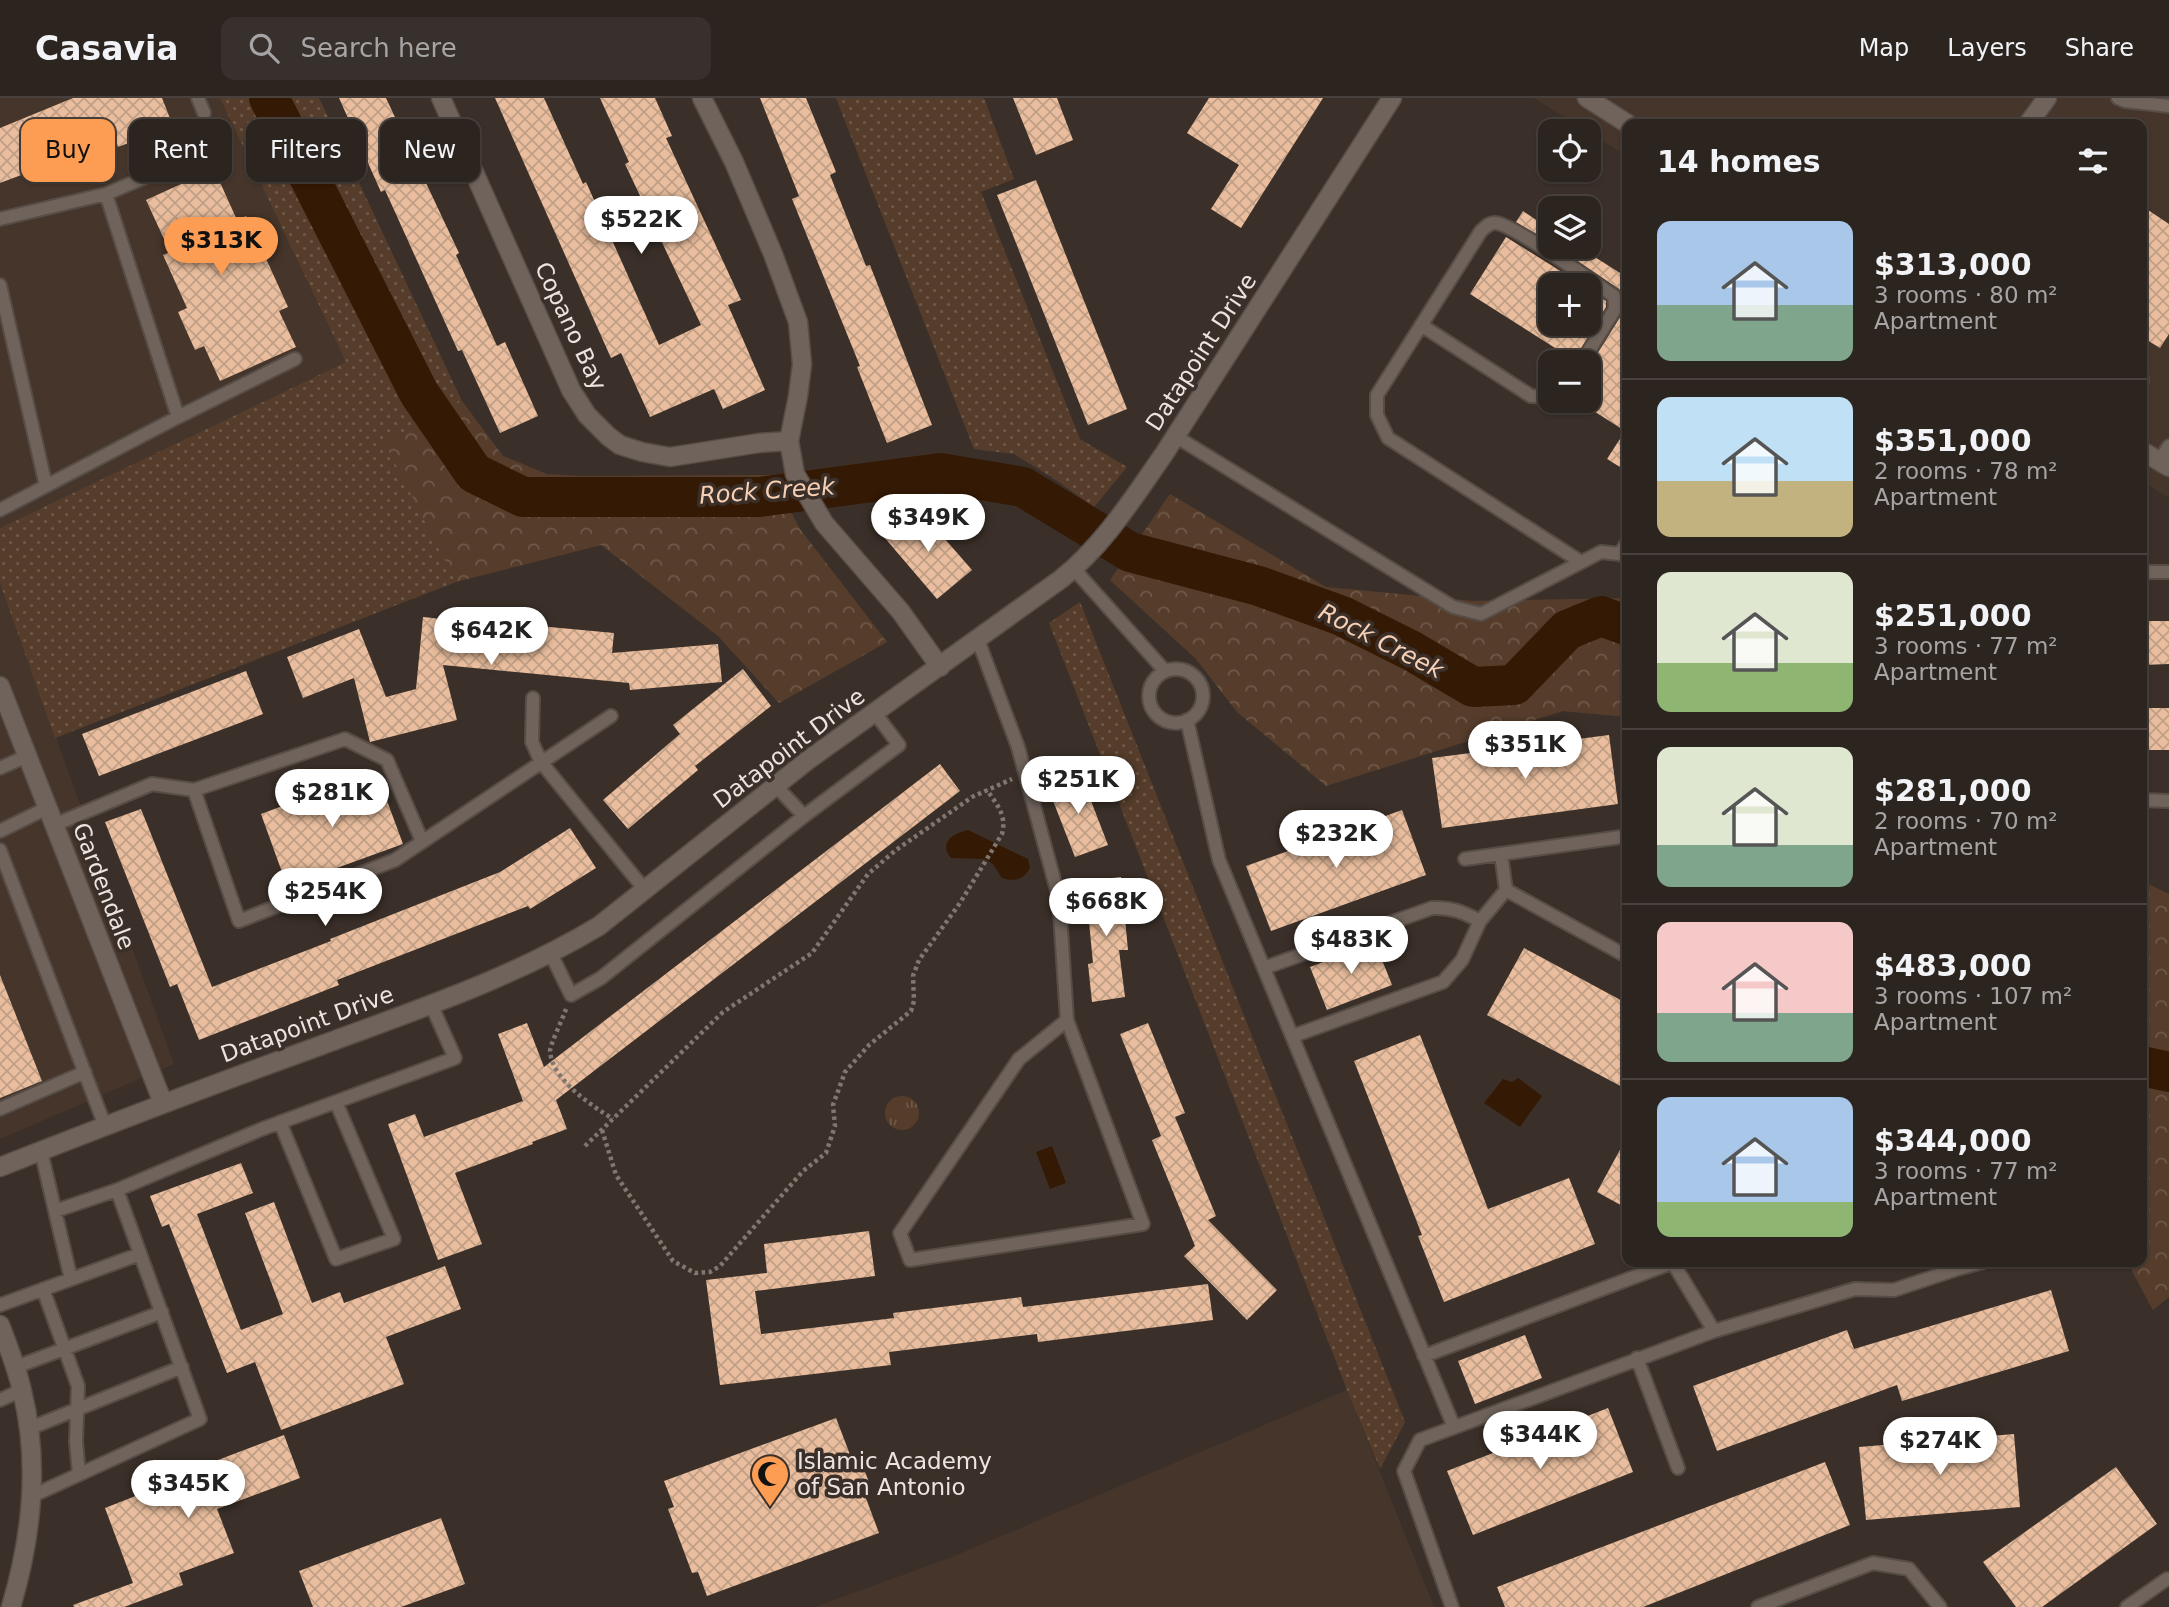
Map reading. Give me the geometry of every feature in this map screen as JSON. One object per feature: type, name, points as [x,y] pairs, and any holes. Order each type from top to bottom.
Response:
[{"type":"street","name":"Copano Bay","points":[[441,98],[571,390],[587,415],[608,436],[620,445],[670,457],[789,441]]},
{"type":"street","points":[[702,98],[754,208],[798,322],[802,364],[789,441],[795,474],[824,523],[901,612],[940,667]]},
{"type":"street","name":"Datapoint Drive","points":[[0,1167],[163,1103],[431,1004],[551,954],[599,926],[808,760],[978,640],[1079,564],[1126,509],[1392,98]]},
{"type":"street","points":[[1587,98],[1622,120]]},
{"type":"street","points":[[2032,119],[2047,98]]},
{"type":"street","points":[[2147,454],[2164,464]]},
{"type":"street","name":"Gardendale","points":[[0,686],[163,1103]]},
{"type":"street","points":[[0,1325],[22,1390],[31,1446],[32,1496],[29,1530],[22,1571],[11,1607]]},
{"type":"lane","points":[[198,98],[204,113]]},
{"type":"lane","points":[[2118,98],[2169,106]]},
{"type":"lane","points":[[0,219],[106,194],[134,182]]},
{"type":"lane","points":[[106,194],[178,418]]},
{"type":"lane","points":[[1581,562],[1388,438],[1377,415],[1377,395],[1481,231],[1489,224],[1498,223],[1525,237],[1614,296],[1615,309],[1589,350]]},
{"type":"lane","points":[[0,285],[46,486]]},
{"type":"lane","points":[[1421,325],[1531,396],[1538,396]]},
{"type":"lane","points":[[0,510],[295,359]]},
{"type":"lane","points":[[1175,436],[1453,607],[1481,614],[1601,552],[1622,556]]},
{"type":"lane","points":[[2164,464],[2169,446]]},
{"type":"lane","points":[[1079,564],[1165,671]]},
{"type":"lane","points":[[2147,572],[2169,572]]},
{"type":"lane","points":[[978,640],[1018,747],[1059,898],[1067,1020],[1143,1224],[911,1260],[900,1233],[1019,1059],[1067,1020]]},
{"type":"lane","points":[[1183,670],[1198,681],[1202,690],[1200,708],[1187,720],[1168,722],[1153,711],[1149,703],[1151,684],[1165,671],[1183,670]]},
{"type":"lane","points":[[533,698],[533,742],[541,762],[645,890]]},
{"type":"lane","points":[[551,954],[571,995],[601,978],[804,816],[900,745],[875,713]]},
{"type":"lane","points":[[194,790],[239,921],[395,860],[611,716]]},
{"type":"lane","points":[[1187,720],[1219,860],[1454,1427]]},
{"type":"lane","points":[[0,831],[108,802],[152,784],[194,790],[345,739],[387,760],[422,841]]},
{"type":"lane","points":[[0,768],[27,756]]},
{"type":"lane","points":[[777,787],[804,816]]},
{"type":"lane","points":[[2147,800],[2169,802]]},
{"type":"lane","points":[[1465,859],[1622,837]]},
{"type":"lane","points":[[0,850],[105,1126]]},
{"type":"lane","points":[[1293,1036],[1443,982],[1462,960],[1480,921],[1506,890],[1501,854]]},
{"type":"lane","points":[[1506,890],[1622,954]]},
{"type":"lane","points":[[1264,968],[1432,908],[1447,907],[1480,921]]},
{"type":"lane","points":[[55,1211],[117,1190],[280,1122],[455,1058],[431,1004]]},
{"type":"lane","points":[[0,1109],[85,1072]]},
{"type":"lane","points":[[280,1122],[336,1259],[394,1239],[336,1102]]},
{"type":"lane","points":[[41,1151],[71,1279]]},
{"type":"lane","points":[[32,1496],[200,1419],[117,1190]]},
{"type":"lane","points":[[0,1305],[141,1254]]},
{"type":"lane","points":[[1424,1356],[1661,1267]]},
{"type":"lane","points":[[1677,1267],[1714,1331]]},
{"type":"lane","points":[[1452,1607],[1404,1471],[1420,1440],[1714,1331],[1855,1289],[1894,1290],[1952,1267]]},
{"type":"lane","points":[[44,1289],[78,1386],[76,1441],[79,1474]]},
{"type":"lane","points":[[16,1367],[162,1312]]},
{"type":"lane","points":[[1637,1358],[1678,1468]]},
{"type":"lane","points":[[29,1429],[181,1367]]},
{"type":"lane","points":[[0,1400],[22,1390]]},
{"type":"lane","points":[[1758,1607],[1873,1563],[1909,1569],[1940,1607]]},
{"type":"lane","points":[[2127,1607],[2167,1579]]},
{"type":"path","points":[[585,1146],[723,1012],[812,953],[868,874],[972,797],[1025,773]]},
{"type":"path","points":[[602,1130],[616,1175],[673,1261],[695,1273],[710,1272],[720,1266],[803,1171],[826,1153],[835,1126],[833,1105],[845,1072],[869,1045],[911,1011],[914,1001],[914,976],[919,960],[999,841],[1005,823],[987,790]]},
{"type":"path","points":[[571,995],[551,1044],[553,1061],[564,1081],[593,1107],[613,1119]]},
{"type":"shaded area","points":[[0,98],[220,98],[230,119],[129,119],[129,182],[232,182],[232,123],[246,152],[246,182],[260,182],[346,362],[0,528]]},
{"type":"shaded area","points":[[1534,98],[2169,98],[2169,498],[2147,484],[2147,119],[1622,119],[1622,153],[1601,140],[1601,119],[1568,119]]},
{"type":"shaded area","points":[[0,583],[174,1064],[0,1139]]},
{"type":"shaded area","points":[[968,830],[1028,859],[1030,868],[1018,879],[1011,880],[1002,878],[993,864],[985,859],[951,858],[947,853],[947,843],[953,836]]},
{"type":"shaded area","points":[[1518,1078],[1542,1096],[1520,1127],[1484,1103],[1503,1079],[1512,1082]]},
{"type":"shaded area","points":[[1052,1146],[1066,1183],[1050,1189],[1036,1152]]},
{"type":"shaded area","points":[[1347,1390],[1434,1607],[815,1607],[952,1557]]},
{"type":"green space","points":[[220,98],[319,98],[329,119],[246,119],[246,152]]},
{"type":"green space","points":[[836,98],[984,98],[1014,179],[981,192],[1080,439],[1127,467],[1094,507],[1014,454],[974,449]]},
{"type":"green space","points":[[260,182],[359,182],[462,401],[385,442],[456,582],[55,738],[0,583],[0,528],[346,362]]},
{"type":"green space","points":[[462,401],[503,456],[547,474],[771,475],[800,529],[887,642],[779,703],[718,636],[601,545],[456,582],[384,442]]},
{"type":"green space","points":[[1170,494],[1326,587],[1473,601],[1622,598],[1622,717],[1563,711],[1326,786],[1237,712],[1196,659],[1110,580]]},
{"type":"green space","points":[[1080,602],[1405,1422],[1380,1469],[1049,623]]},
{"type":"green space","points":[[2147,883],[2169,894],[2169,1297],[2153,1310],[2130,1267],[2147,1267]]},
{"type":"green space","points":[[902,1096],[914,1101],[919,1113],[914,1125],[902,1130],[890,1125],[885,1113],[890,1101]]},
{"type":"building","points":[[73,98],[162,98],[170,119],[129,119],[129,143],[118,147],[115,140],[115,119],[22,119]]},
{"type":"building","points":[[339,98],[386,98],[396,119],[380,119],[380,182],[426,182],[459,253],[456,255],[497,346],[505,342],[538,416],[500,433],[462,350],[458,351],[385,190],[381,192],[366,158],[366,119],[348,119]]},
{"type":"building","points":[[495,98],[544,98],[583,184],[586,182],[659,345],[701,325],[625,164],[629,162],[600,98],[655,98],[672,136],[666,138],[741,300],[728,305],[765,390],[723,409],[714,389],[650,417],[621,353],[611,358]]},
{"type":"building","points":[[760,98],[806,98],[836,172],[830,175],[866,266],[870,265],[932,425],[887,443],[857,367],[860,366],[792,199],[799,196]]},
{"type":"building","points":[[1013,98],[1057,98],[1073,140],[1036,155]]},
{"type":"building","points":[[1209,98],[1323,98],[1241,228],[1211,209],[1239,165],[1187,133]]},
{"type":"building","points":[[21,119],[21,175],[0,183],[0,128]]},
{"type":"building","points":[[1036,180],[1127,409],[1088,425],[997,195]]},
{"type":"building","points":[[185,182],[220,182],[237,220],[246,216],[263,252],[288,307],[279,311],[296,347],[220,381],[204,346],[195,350],[178,312],[187,308],[163,255],[170,252],[146,200]]},
{"type":"building","points":[[2147,209],[2169,224],[2169,334],[2160,348],[2147,340]]},
{"type":"building","points":[[1523,211],[1538,221],[1538,235],[1516,222]]},
{"type":"building","points":[[1506,237],[1564,273],[1538,273],[1538,336],[1588,336],[1580,350],[1558,350],[1470,294]]},
{"type":"building","points":[[1575,259],[1598,259],[1622,274],[1622,294],[1601,277],[1601,273],[1595,273]]},
{"type":"building","points":[[1601,298],[1606,301],[1601,315]]},
{"type":"building","points":[[1622,314],[1622,429],[1597,413],[1601,413],[1600,350]]},
{"type":"building","points":[[1622,436],[1622,468],[1607,459]]},
{"type":"building","points":[[918,508],[972,570],[937,599],[884,537]]},
{"type":"building","points":[[423,617],[539,629],[539,626],[614,633],[612,653],[718,644],[722,682],[630,690],[629,683],[443,665],[457,720],[370,742],[354,678],[303,698],[287,657],[359,629],[386,697],[416,689]]},
{"type":"building","points":[[2147,621],[2169,621],[2169,664],[2147,665]]},
{"type":"building","points":[[743,669],[771,706],[695,766],[698,770],[628,829],[603,800],[680,734],[673,725]]},
{"type":"building","points":[[246,671],[263,714],[99,776],[82,734]]},
{"type":"building","points":[[2147,708],[2169,708],[2169,750],[2147,750]]},
{"type":"building","points":[[1609,735],[1618,804],[1442,828],[1432,758]]},
{"type":"building","points":[[940,764],[960,791],[556,1100],[567,1129],[455,1173],[482,1244],[438,1260],[388,1124],[415,1114],[424,1137],[523,1101],[498,1034],[527,1023],[544,1067]]},
{"type":"building","points":[[376,771],[403,844],[287,886],[261,814]]},
{"type":"building","points":[[1081,775],[1108,845],[1075,857],[1048,788]]},
{"type":"building","points":[[141,809],[212,987],[500,872],[570,828],[596,868],[530,909],[528,906],[337,980],[339,985],[199,1040],[177,984],[170,987],[105,822]]},
{"type":"building","points":[[1402,810],[1426,875],[1271,931],[1246,866]]},
{"type":"building","points":[[1121,877],[1128,950],[1119,950],[1125,997],[1092,1002],[1088,964],[1093,963],[1085,881]]},
{"type":"building","points":[[1375,942],[1392,985],[1327,1010],[1310,967]]},
{"type":"building","points":[[1524,948],[1622,1001],[1622,1087],[1487,1015]]},
{"type":"building","points":[[0,975],[42,1081],[0,1098]]},
{"type":"building","points":[[1148,1023],[1185,1113],[1175,1117],[1216,1216],[1208,1220],[1277,1290],[1247,1320],[1184,1256],[1195,1246],[1152,1140],[1161,1136],[1120,1034]]},
{"type":"building","points":[[1420,1035],[1488,1209],[1569,1178],[1595,1244],[1444,1302],[1418,1236],[1422,1235],[1354,1061]]},
{"type":"building","points":[[1622,1146],[1622,1206],[1597,1192]]},
{"type":"building","points":[[241,1163],[253,1193],[197,1214],[241,1330],[283,1314],[245,1213],[274,1202],[312,1303],[340,1292],[344,1303],[445,1266],[461,1309],[386,1337],[404,1384],[281,1430],[255,1362],[227,1373],[169,1224],[162,1227],[150,1196]]},
{"type":"building","points":[[869,1231],[875,1276],[755,1291],[761,1334],[894,1318],[893,1313],[1021,1297],[1023,1307],[1208,1284],[1213,1320],[1038,1342],[1037,1334],[889,1352],[891,1365],[720,1385],[706,1280],[767,1273],[764,1244]]},
{"type":"building","points":[[2051,1290],[2069,1351],[1902,1401],[1897,1385],[1717,1451],[1693,1386],[1847,1330],[1854,1349]]},
{"type":"building","points":[[1525,1335],[1542,1378],[1475,1404],[1458,1361]]},
{"type":"building","points":[[1608,1408],[1633,1472],[1473,1535],[1447,1471]]},
{"type":"building","name":"Islamic Academy of San Antonio","points":[[836,1418],[854,1465],[861,1462],[869,1482],[861,1485],[879,1533],[707,1596],[698,1572],[692,1573],[668,1509],[674,1507],[664,1481]]},
{"type":"building","points":[[2014,1434],[2020,1507],[1866,1520],[1859,1447]]},
{"type":"building","points":[[284,1435],[300,1478],[217,1509],[234,1553],[179,1573],[183,1585],[124,1607],[74,1607],[73,1605],[133,1583],[105,1508],[161,1486],[160,1482]]},
{"type":"building","points":[[1825,1462],[1850,1525],[1643,1607],[1505,1607],[1497,1587]]},
{"type":"building","points":[[2116,1467],[2157,1524],[2042,1607],[2016,1607],[1983,1562]]},
{"type":"building","points":[[441,1518],[465,1584],[401,1607],[313,1607],[299,1571]]},
{"type":"waterway","name":"Rock Creek","points":[[269,98],[419,393],[474,473],[523,497],[759,497],[940,473],[1023,487],[1130,552],[1259,586],[1342,616],[1412,651],[1473,687],[1514,685],[1567,630],[1601,616],[1622,624]]},
{"type":"waterway","name":"Rock Creek","points":[[2147,1067],[2169,1072]]},
{"type":"place","name":"Islamic Academy of San Antonio","points":[[770,1508]]}]
